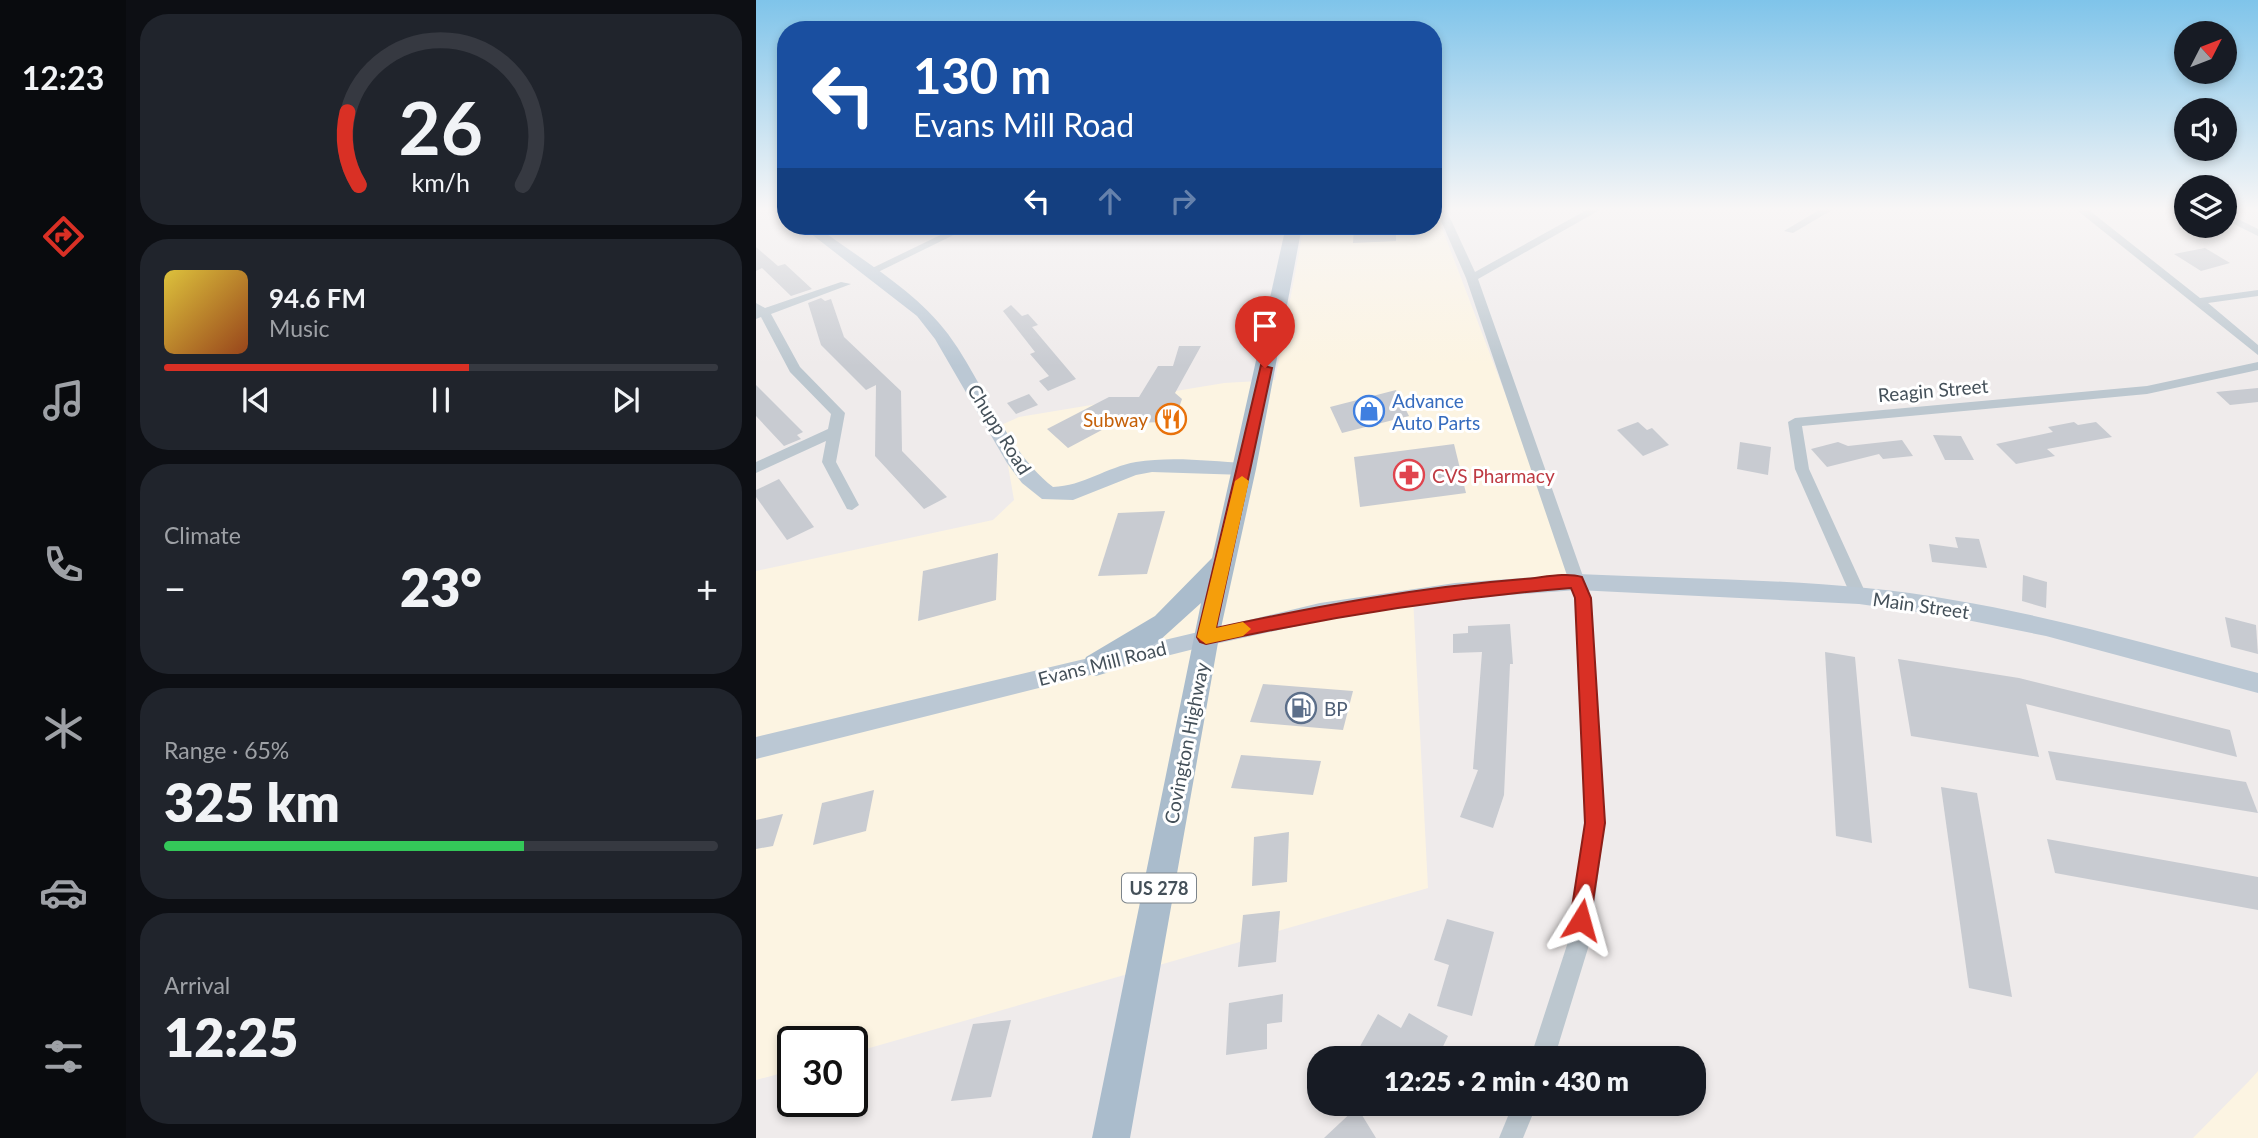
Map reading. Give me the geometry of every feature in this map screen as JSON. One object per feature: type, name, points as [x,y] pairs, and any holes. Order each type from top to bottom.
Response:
[{"type":"main road","name":"Chupp Road","points":[[852,260],[922,313],[942,337],[1010,453],[1029,478],[1049,494],[1073,493],[1133,469],[1152,466],[1245,469]]},
{"type":"main road","name":"Covington Highway","points":[[1111,1138],[1206,637],[1245,469],[1287,260]]},
{"type":"main road","points":[[1096,665],[1143,642],[1166,624],[1223,559]]},
{"type":"main road","name":"Main Street","points":[[1577,582],[1859,596],[1952,608],[2046,627],[2258,683]]},
{"type":"main road","name":"Evans Mill Road","points":[[756,748],[1206,637],[1320,612],[1413,598],[1577,582]]},
{"type":"street","points":[[868,273],[895,260]]},
{"type":"street","points":[[1464,260],[1583,598],[1595,823],[1578,945],[1546,1046]]},
{"type":"street","points":[[1472,278],[1504,260]]},
{"type":"street","points":[[2147,260],[2258,351]]},
{"type":"street","points":[[758,311],[845,284]]},
{"type":"street","points":[[2200,301],[2258,293]]},
{"type":"street","points":[[758,311],[775,324],[790,361],[810,389],[838,413],[829,463],[852,505]]},
{"type":"street","name":"Reagin Street","points":[[1859,596],[1802,469],[1795,422],[2147,390],[2258,366]]},
{"type":"street","points":[[756,468],[836,431]]},
{"type":"street","points":[[1511,1138],[1520,1116]]},
{"type":"shaded area","points":[[1298,260],[1454,260],[1575,577],[1413,597],[1428,888],[868,1048],[868,1026],[777,1026],[777,1074],[756,1080],[756,571],[993,520],[1014,500],[1001,425],[1019,417],[1224,383],[1275,380]]},
{"type":"shaded area","points":[[2258,1071],[2258,1138],[2193,1138],[2250,1080]]},
{"type":"building","points":[[756,260],[771,260],[778,266],[785,264],[812,289],[791,296],[762,268],[756,271]]},
{"type":"building","points":[[2184,260],[2225,260],[2230,263],[2201,271]]},
{"type":"building","points":[[821,298],[825,301],[831,299],[844,337],[901,391],[902,451],[947,497],[924,509],[875,456],[876,385],[866,390],[821,345],[808,303]]},
{"type":"building","points":[[1011,305],[1022,316],[1028,314],[1038,325],[1032,327],[1076,379],[1048,391],[1039,381],[1049,376],[1030,354],[1035,352],[1003,311]]},
{"type":"building","points":[[1179,346],[1201,346],[1175,393],[1182,399],[1174,422],[1115,423],[1068,448],[1047,429],[1109,397],[1139,397],[1158,366],[1173,366]]},
{"type":"building","points":[[756,385],[803,432],[797,435],[801,439],[784,446],[756,416]]},
{"type":"building","points":[[2258,388],[2258,402],[2230,405],[2216,392]]},
{"type":"building","name":"Advance Auto Parts","points":[[1396,390],[1409,416],[1342,433],[1330,407]]},
{"type":"building","points":[[1029,394],[1038,405],[1016,414],[1007,403]]},
{"type":"building","points":[[1638,422],[1647,430],[1652,428],[1669,445],[1643,456],[1617,430]]},
{"type":"building","points":[[2074,422],[2078,425],[2096,422],[2112,437],[2047,449],[2055,456],[2016,464],[1996,444],[2053,432],[2048,427]]},
{"type":"building","points":[[1933,435],[1961,436],[1974,460],[1945,460]]},
{"type":"building","points":[[1902,440],[1913,456],[1883,459],[1879,454],[1827,467],[1811,449],[1838,442],[1848,446]]},
{"type":"building","points":[[1740,442],[1771,447],[1768,475],[1737,469]]},
{"type":"building","name":"CVS Pharmacy","points":[[1454,444],[1466,493],[1360,507],[1354,457]]},
{"type":"building","points":[[779,479],[814,527],[787,540],[756,497],[756,490]]},
{"type":"building","points":[[1165,511],[1147,574],[1098,576],[1118,513]]},
{"type":"building","points":[[1955,537],[1979,539],[1987,568],[1932,562],[1929,544],[1958,548]]},
{"type":"building","points":[[998,553],[996,600],[918,621],[923,571]]},
{"type":"building","points":[[2023,575],[2047,582],[2046,608],[2022,601]]},
{"type":"building","points":[[2225,617],[2256,625],[2258,654],[2231,647]]},
{"type":"building","points":[[1510,624],[1513,664],[1510,664],[1504,795],[1493,828],[1460,817],[1478,770],[1473,769],[1482,652],[1453,653],[1453,634],[1468,633],[1468,626]]},
{"type":"building","points":[[1825,652],[1855,657],[1872,843],[1836,836]]},
{"type":"building","points":[[1898,659],[2019,678],[2230,730],[2237,757],[2026,704],[2039,757],[1911,736]]},
{"type":"building","points":[[1263,684],[1353,691],[1343,730],[1250,722]]},
{"type":"building","points":[[2048,751],[2246,782],[2258,813],[2056,780]]},
{"type":"building","points":[[1241,755],[1321,761],[1313,795],[1231,788]]},
{"type":"building","points":[[1941,787],[1977,793],[2012,997],[1969,988]]},
{"type":"building","points":[[874,790],[866,831],[813,845],[822,803]]},
{"type":"building","points":[[783,814],[773,846],[756,849],[756,820]]},
{"type":"building","points":[[1289,832],[1287,882],[1252,886],[1254,837]]},
{"type":"building","points":[[2047,839],[2258,877],[2258,910],[2055,873]]},
{"type":"building","points":[[1280,911],[1276,962],[1238,967],[1243,915]]},
{"type":"building","points":[[1447,919],[1494,932],[1472,1016],[1437,1006],[1449,965],[1434,960]]},
{"type":"building","points":[[1283,994],[1282,1022],[1267,1024],[1267,1049],[1226,1055],[1229,1003]]},
{"type":"building","points":[[1409,1013],[1448,1036],[1443,1046],[1360,1046],[1378,1014],[1401,1028]]},
{"type":"building","points":[[1011,1020],[991,1097],[951,1101],[973,1024]]},
{"type":"building","points":[[1347,1116],[1363,1116],[1376,1138],[1324,1138]]},
{"type":"slow traffic","points":[[1242,481],[1206,637],[1243,629]]},
{"type":"place","name":"Advance Auto Parts","points":[[1369,411]]},
{"type":"place","name":"Subway","points":[[1171,419]]},
{"type":"place","name":"CVS Pharmacy","points":[[1409,475]]},
{"type":"place","name":"BP","points":[[1301,708]]},
{"type":"route","points":[[1265,368],[1245,469],[1206,637],[1320,612],[1400,600],[1477,589],[1577,582],[1583,598],[1595,823],[1581,920]]}]
